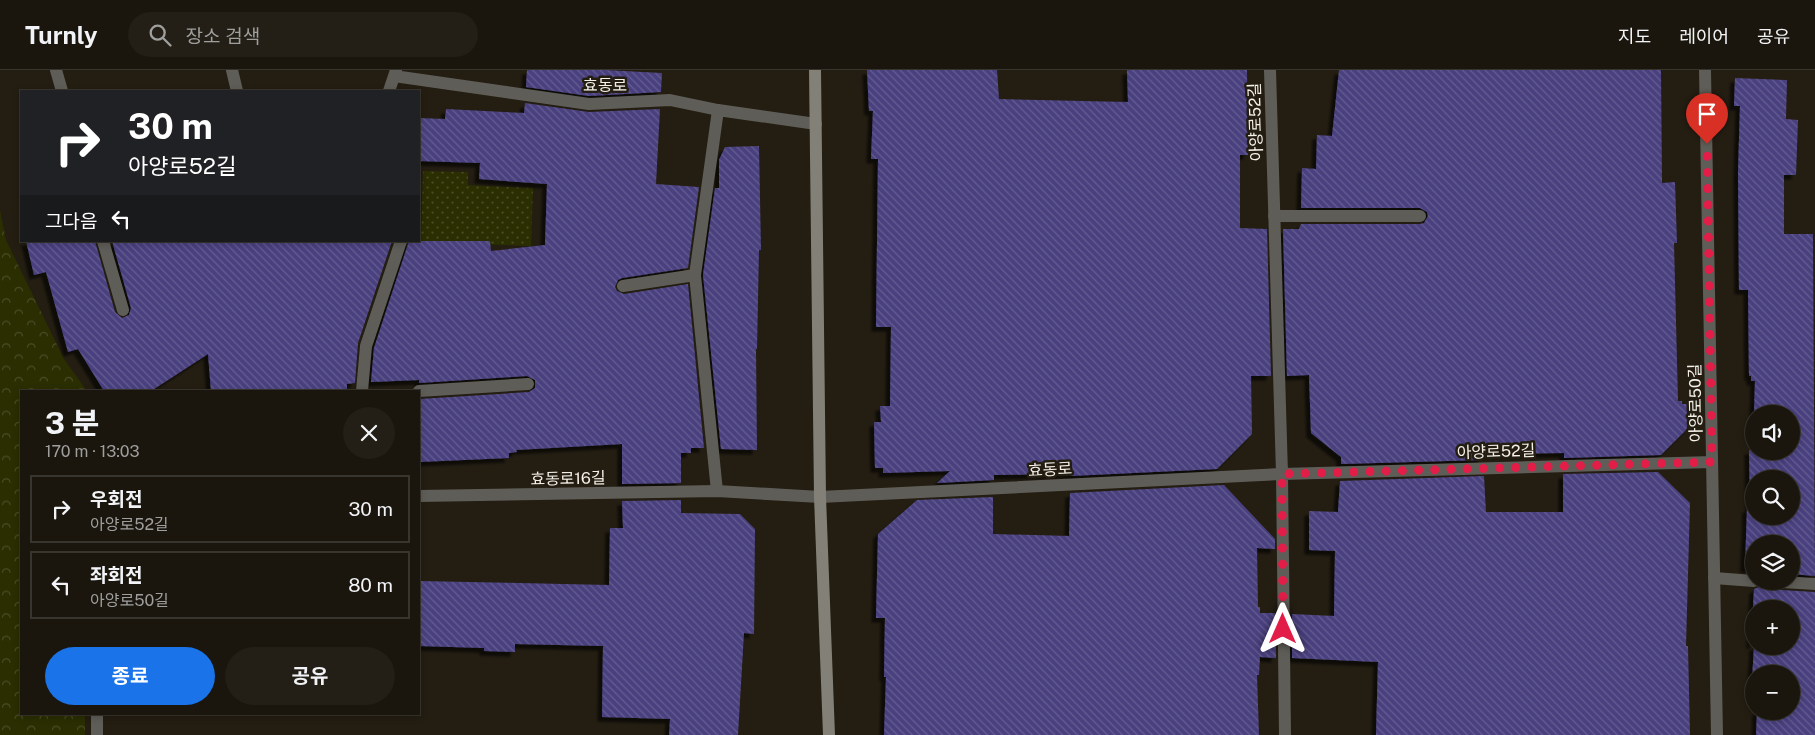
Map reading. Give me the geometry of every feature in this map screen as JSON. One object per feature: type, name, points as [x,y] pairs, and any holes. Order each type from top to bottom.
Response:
[{"type":"main road","points":[[815,70],[820,497],[829,735]]},
{"type":"street","points":[[56,70],[62,90]]},
{"type":"street","points":[[232,70],[237,90]]},
{"type":"street","name":"아양로52길","points":[[1270,70],[1282,474],[1285,735]]},
{"type":"street","name":"아양로50길","points":[[1705,70],[1717,735]]},
{"type":"street","points":[[389,90],[395,73]]},
{"type":"street","name":"효동로","points":[[395,73],[589,104],[670,100],[718,110],[816,124]]},
{"type":"street","points":[[717,491],[695,275],[718,110]]},
{"type":"street","points":[[1274,216],[1420,216]]},
{"type":"street","points":[[103,242],[123,310]]},
{"type":"street","points":[[362,390],[366,346],[401,242]]},
{"type":"street","points":[[624,286],[695,275]]},
{"type":"street","points":[[420,391],[528,384]]},
{"type":"street","name":"아양로52길","points":[[1282,474],[1712,462]]},
{"type":"street","name":"효동로","points":[[820,497],[1282,474]]},
{"type":"street","name":"효동로16길","points":[[420,496],[717,491],[820,497]]},
{"type":"street","points":[[1714,578],[1745,580]]},
{"type":"street","points":[[1800,583],[1815,584]]},
{"type":"street","points":[[97,715],[97,735]]},
{"type":"green space","points":[[423,171],[468,172],[468,185],[533,188],[531,246],[421,242]]},
{"type":"green space","points":[[0,210],[6,240],[64,359],[86,390],[20,390],[20,715],[85,715],[85,735],[0,735]]},
{"type":"building","points":[[527,70],[605,70],[662,73],[661,92],[589,96],[526,87]]},
{"type":"building","points":[[867,70],[997,70],[999,99],[1128,102],[1127,70],[1247,70],[1248,155],[1240,155],[1240,228],[1267,229],[1271,376],[1251,376],[1252,434],[1217,469],[1070,476],[1070,474],[994,475],[994,480],[937,483],[950,471],[883,473],[883,468],[875,468],[874,422],[881,422],[880,406],[890,406],[891,327],[876,327],[878,159],[871,159],[873,111],[869,111]]},
{"type":"building","points":[[1339,70],[1661,70],[1662,183],[1675,182],[1677,243],[1674,243],[1678,401],[1682,401],[1682,404],[1687,404],[1687,429],[1661,455],[1564,458],[1564,453],[1483,454],[1483,460],[1341,464],[1341,457],[1311,433],[1309,375],[1287,376],[1283,229],[1299,229],[1301,224],[1420,224],[1424,223],[1428,216],[1427,212],[1420,208],[1301,208],[1302,168],[1316,169],[1317,135],[1332,136]]},
{"type":"building","points":[[1735,78],[1787,80],[1786,119],[1798,120],[1796,175],[1784,175],[1784,234],[1813,234],[1815,576],[1800,575],[1800,535],[1746,535],[1746,525],[1800,525],[1800,470],[1749,470],[1749,460],[1800,460],[1800,405],[1754,405],[1755,381],[1751,381],[1751,376],[1749,376],[1748,290],[1739,290],[1738,173],[1740,106],[1734,106]]},
{"type":"building","points":[[525,103],[589,112],[660,109],[656,184],[699,187],[688,268],[622,278],[618,280],[615,287],[617,291],[624,294],[688,284],[704,448],[691,448],[691,453],[681,453],[681,483],[622,484],[622,444],[516,450],[517,452],[509,453],[509,458],[420,462],[420,399],[529,392],[535,388],[535,380],[527,376],[419,383],[419,380],[371,382],[374,348],[409,242],[490,241],[491,251],[545,245],[547,184],[479,179],[480,163],[420,161],[420,118],[445,119],[446,109],[524,113]]},
{"type":"building","points":[[759,146],[761,250],[759,250],[756,349],[757,450],[721,449],[703,275],[715,188],[719,188],[719,160],[725,147]]},
{"type":"building","points":[[26,242],[95,242],[115,312],[122,318],[129,315],[131,308],[112,242],[392,242],[358,343],[355,383],[347,384],[347,390],[211,390],[208,354],[153,390],[103,390],[78,349],[68,352],[46,272],[34,275]]},
{"type":"building","points":[[1658,472],[1690,503],[1686,646],[1688,646],[1690,735],[1376,735],[1378,662],[1292,658],[1292,614],[1334,616],[1335,551],[1309,550],[1309,511],[1338,512],[1340,481],[1484,476],[1486,512],[1563,512],[1563,474]]},
{"type":"building","points":[[1224,485],[1275,539],[1275,549],[1257,548],[1258,607],[1260,607],[1260,613],[1275,613],[1276,658],[1260,657],[1259,675],[1257,675],[1259,735],[884,735],[886,677],[884,677],[885,618],[876,618],[878,534],[917,500],[993,497],[993,534],[1069,536],[1070,493]]},
{"type":"building","points":[[681,500],[681,513],[740,514],[755,529],[754,634],[744,633],[738,735],[669,735],[670,719],[602,717],[603,646],[515,644],[515,652],[484,651],[484,648],[420,646],[420,581],[609,585],[610,528],[623,528],[622,501]]},
{"type":"building","points":[[1754,590],[1815,592],[1815,735],[1756,735],[1757,720],[1800,720],[1800,665],[1753,665],[1753,655],[1800,655],[1800,600],[1753,600]]},
{"type":"route","points":[[1283,629],[1282,474],[1712,462],[1707,144]]}]
